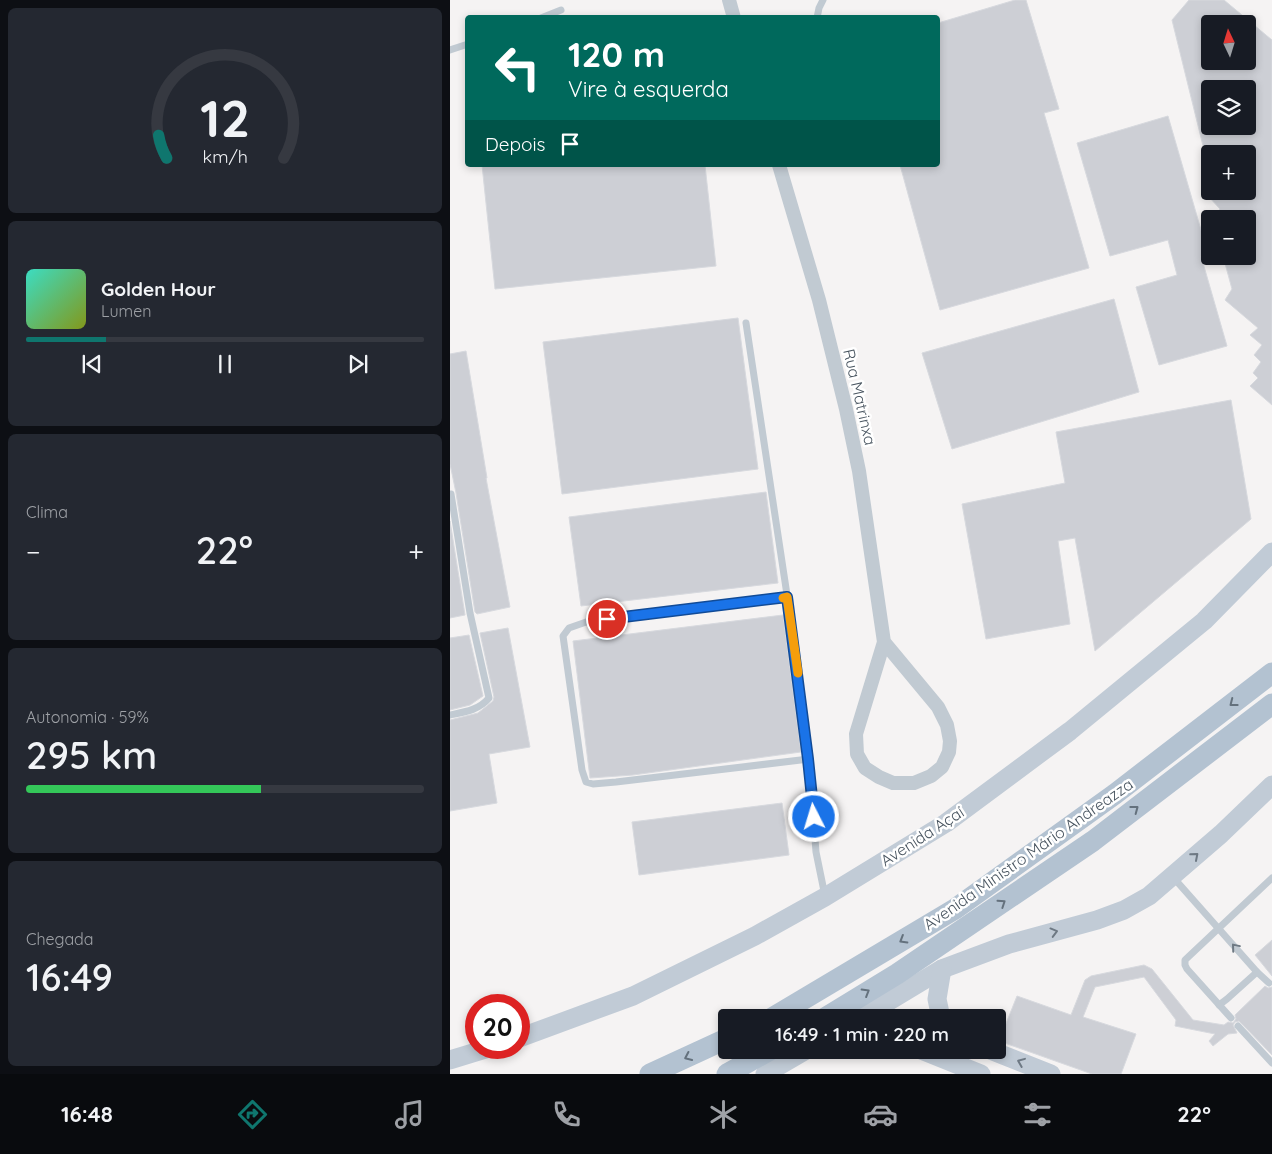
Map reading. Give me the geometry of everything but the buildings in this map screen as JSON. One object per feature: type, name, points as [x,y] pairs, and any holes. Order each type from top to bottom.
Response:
[{"type":"main road","name":"Avenida Ministro Mário Andreazza","points":[[787,1009],[955,909],[1115,794],[1272,673]]},
{"type":"main road","name":"Avenida Ministro Mário Andreazza","points":[[840,1009],[897,974],[1093,841],[1272,704]]},
{"type":"main road","points":[[650,1074],[718,1043]]},
{"type":"main road","points":[[727,1074],[756,1065]]},
{"type":"street","points":[[729,0],[733,15]]},
{"type":"street","name":"Rua Matrinxa","points":[[779,167],[819,300],[846,409],[859,471],[884,642],[856,734],[858,754],[866,768],[879,777],[893,783],[914,783],[932,776],[942,767],[949,752],[950,741],[947,725],[938,707],[884,642]]},
{"type":"street","name":"Avenida Açaí","points":[[530,1034],[633,996],[755,936],[825,897],[946,823],[1070,731],[1204,621],[1272,552]]},
{"type":"street","points":[[876,1009],[942,969],[1009,944],[1097,920],[1124,910],[1149,896],[1221,834],[1272,785]]},
{"type":"street","points":[[939,1009],[937,999],[942,969]]},
{"type":"street","points":[[450,1060],[465,1055]]},
{"type":"street","points":[[1006,1056],[1051,1074]]},
{"type":"street","points":[[756,1065],[776,1059]]},
{"type":"street","points":[[958,1059],[982,1074]]},
{"type":"lane","points":[[817,15],[818,8],[823,0]]},
{"type":"lane","points":[[548,15],[560,10]]},
{"type":"lane","points":[[450,50],[465,45]]},
{"type":"lane","points":[[746,323],[787,597],[808,759],[816,852],[825,897]]},
{"type":"lane","points":[[450,492],[470,613],[489,698],[483,705],[467,712],[450,715]]},
{"type":"lane","points":[[787,597],[589,621],[569,628],[563,636],[582,770],[586,782],[593,784],[616,782],[808,759]]},
{"type":"lane","points":[[1172,876],[1268,983]]},
{"type":"lane","points":[[1231,1018],[1184,965],[1188,956],[1272,878]]},
{"type":"lane","points":[[1219,1005],[1257,972]]},
{"type":"lane","points":[[1238,1026],[1272,1063]]},
{"type":"slow traffic","points":[[783,598],[787,597],[798,673]]},
{"type":"route","points":[[607,619],[787,597],[814,817]]}]
